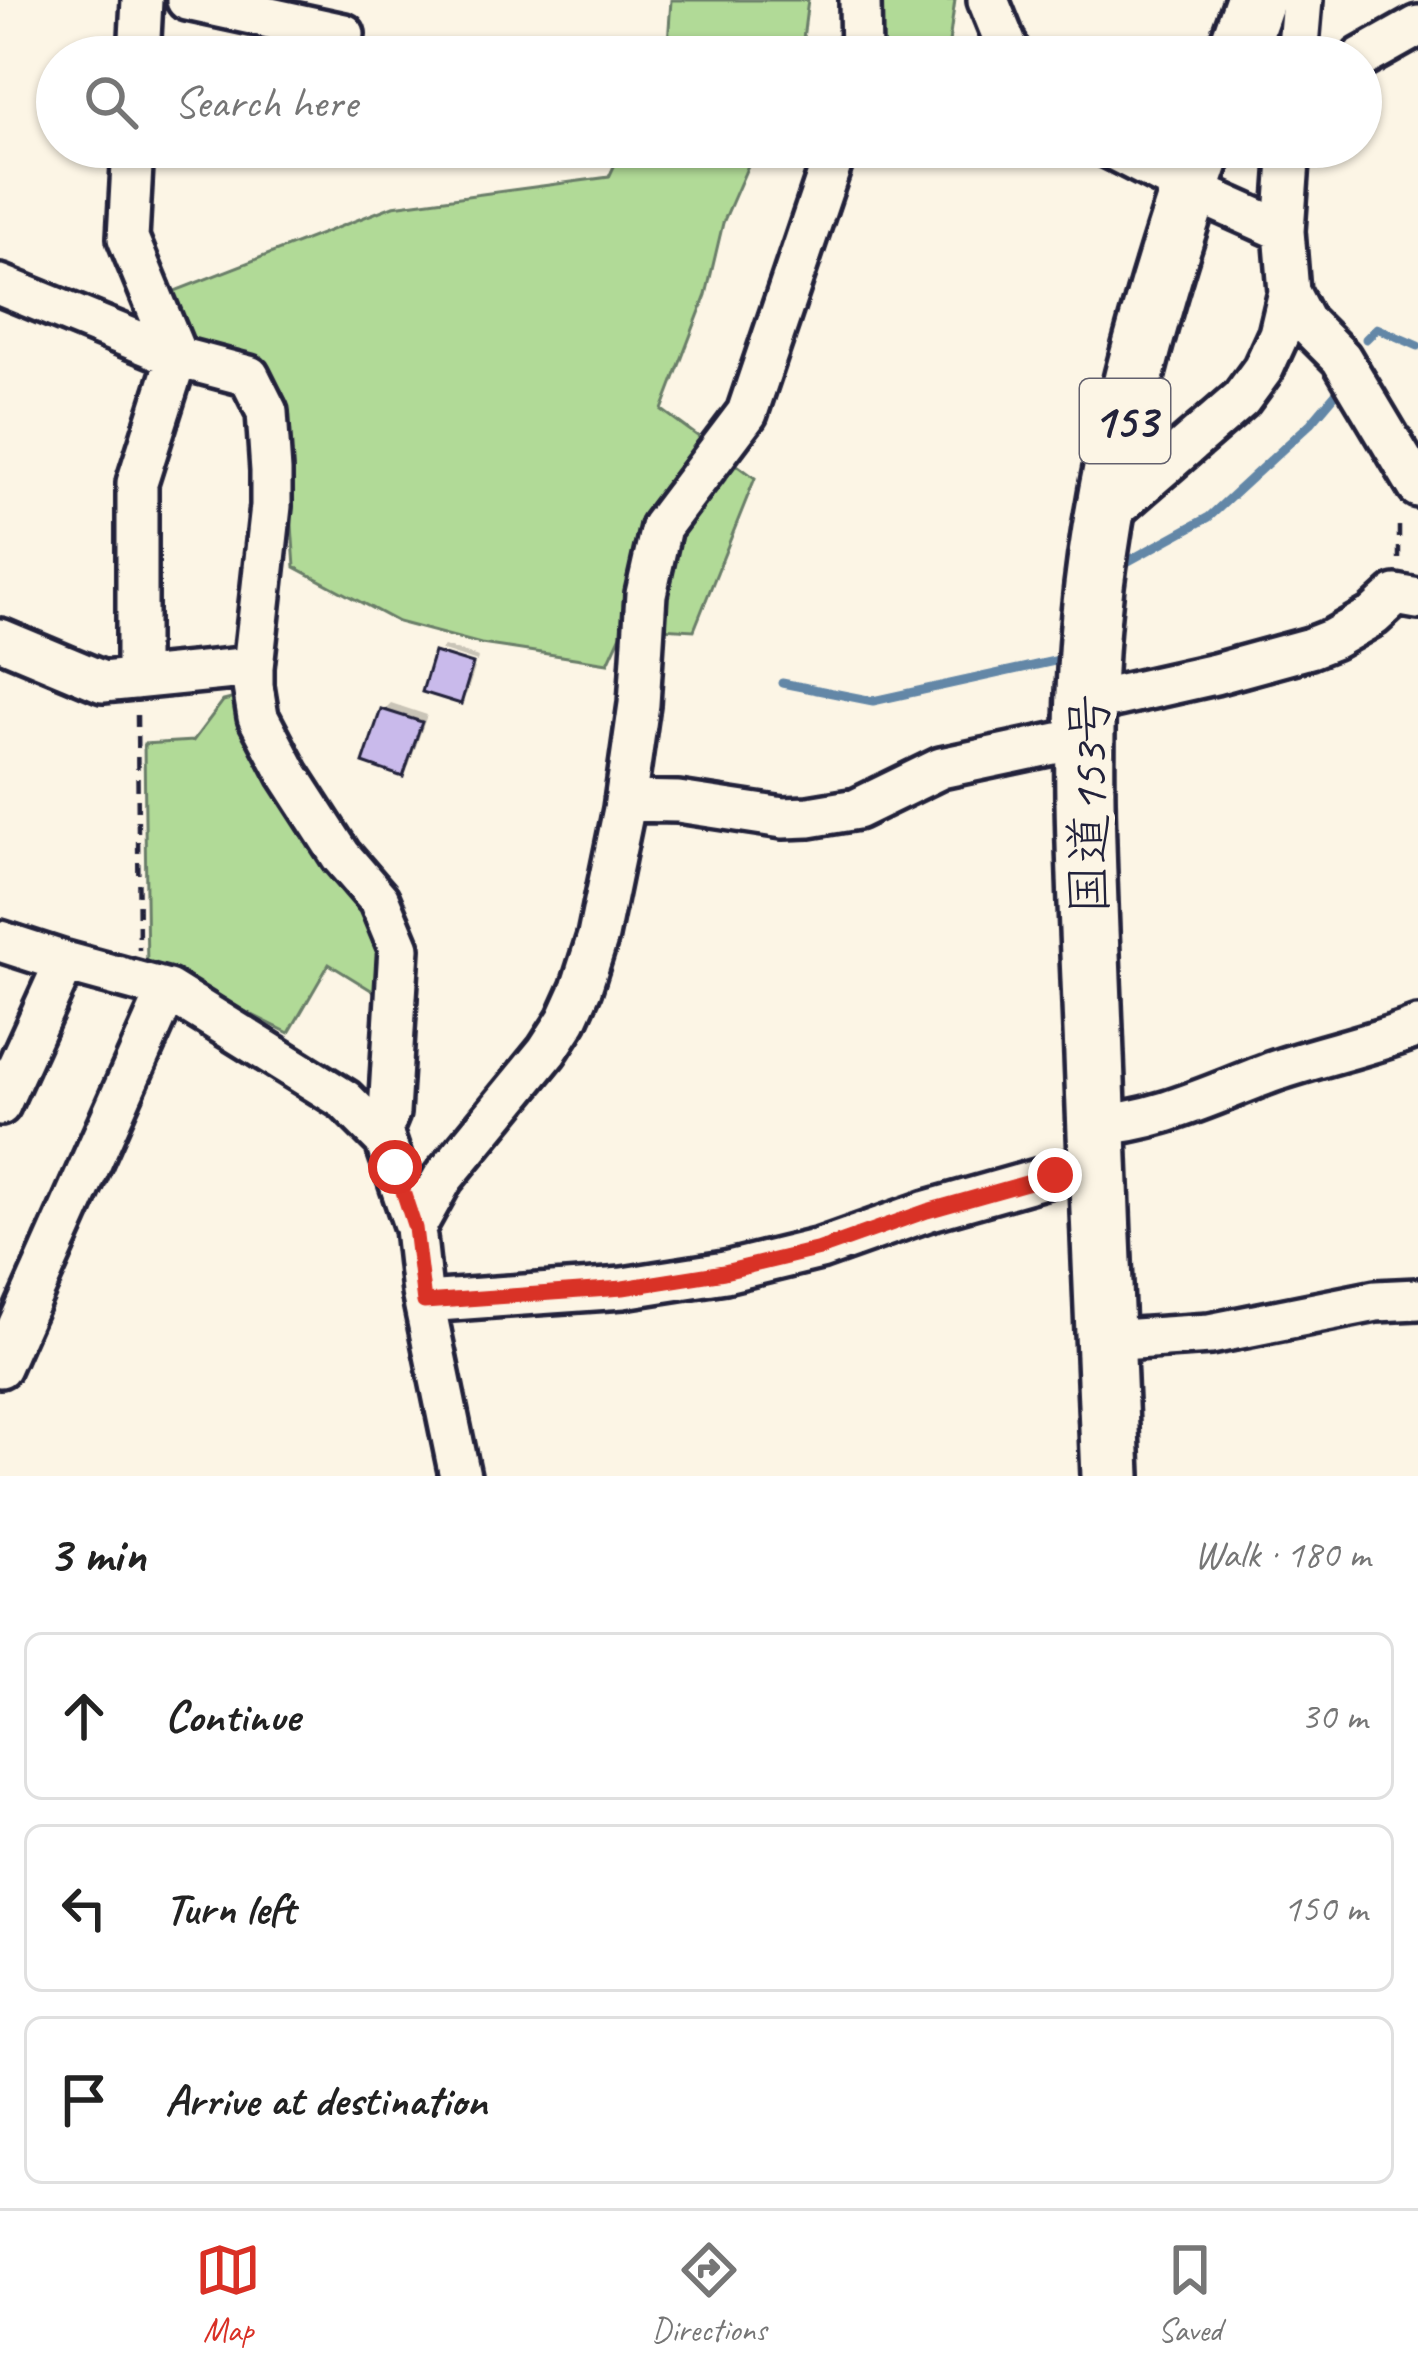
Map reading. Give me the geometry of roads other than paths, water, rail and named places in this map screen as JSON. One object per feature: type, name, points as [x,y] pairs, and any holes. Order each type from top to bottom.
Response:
[{"type":"highway","points":[[1242,36],[1255,0]]},
{"type":"highway","name":"国道153号","points":[[1111,1476],[1087,884],[1091,612],[1105,518],[1138,363],[1197,168]]},
{"type":"street","points":[[140,36],[142,0]]},
{"type":"street","points":[[188,0],[344,34]]},
{"type":"street","points":[[860,0],[861,36]]},
{"type":"street","points":[[988,0],[1003,36]]},
{"type":"street","points":[[1298,36],[1301,0]]},
{"type":"street","points":[[1382,46],[1418,26]]},
{"type":"street","points":[[132,168],[128,238],[177,357],[137,483],[136,679]]},
{"type":"street","points":[[415,1228],[443,1178],[568,1020],[598,936],[625,801],[639,704],[646,594],[661,527],[746,413],[831,168]]},
{"type":"street","points":[[1197,168],[1284,231]]},
{"type":"street","points":[[1105,518],[1241,399],[1263,369],[1279,334],[1289,292],[1284,231],[1288,168]]},
{"type":"street","points":[[0,285],[177,357],[249,376],[267,412],[271,506],[253,686],[258,717],[288,774],[341,856],[379,900],[399,948],[389,1113],[380,1135]]},
{"type":"street","points":[[1289,292],[1304,321],[1341,358],[1418,487]]},
{"type":"street","points":[[625,801],[678,802],[784,818],[856,809],[941,768],[1215,674],[1333,640],[1373,616],[1396,595],[1418,599]]},
{"type":"street","points":[[0,639],[103,682],[253,667]]},
{"type":"street","points":[[0,941],[153,986],[345,1100],[385,1140],[415,1228],[424,1302],[460,1476]]},
{"type":"street","points":[[0,1105],[65,962]]},
{"type":"street","points":[[0,1367],[153,986]]},
{"type":"street","points":[[424,1302],[623,1288],[724,1272],[820,1249],[1097,1144],[1116,1124],[1197,1102],[1277,1070],[1418,1027]]},
{"type":"street","points":[[1105,1341],[1210,1334],[1376,1301],[1418,1299]]},
{"type":"waterway","points":[[1366,339],[1377,328],[1418,346]]},
{"type":"waterway","points":[[1123,564],[1209,517],[1311,423],[1339,390]]},
{"type":"waterway","points":[[782,683],[873,701],[1059,660]]}]
